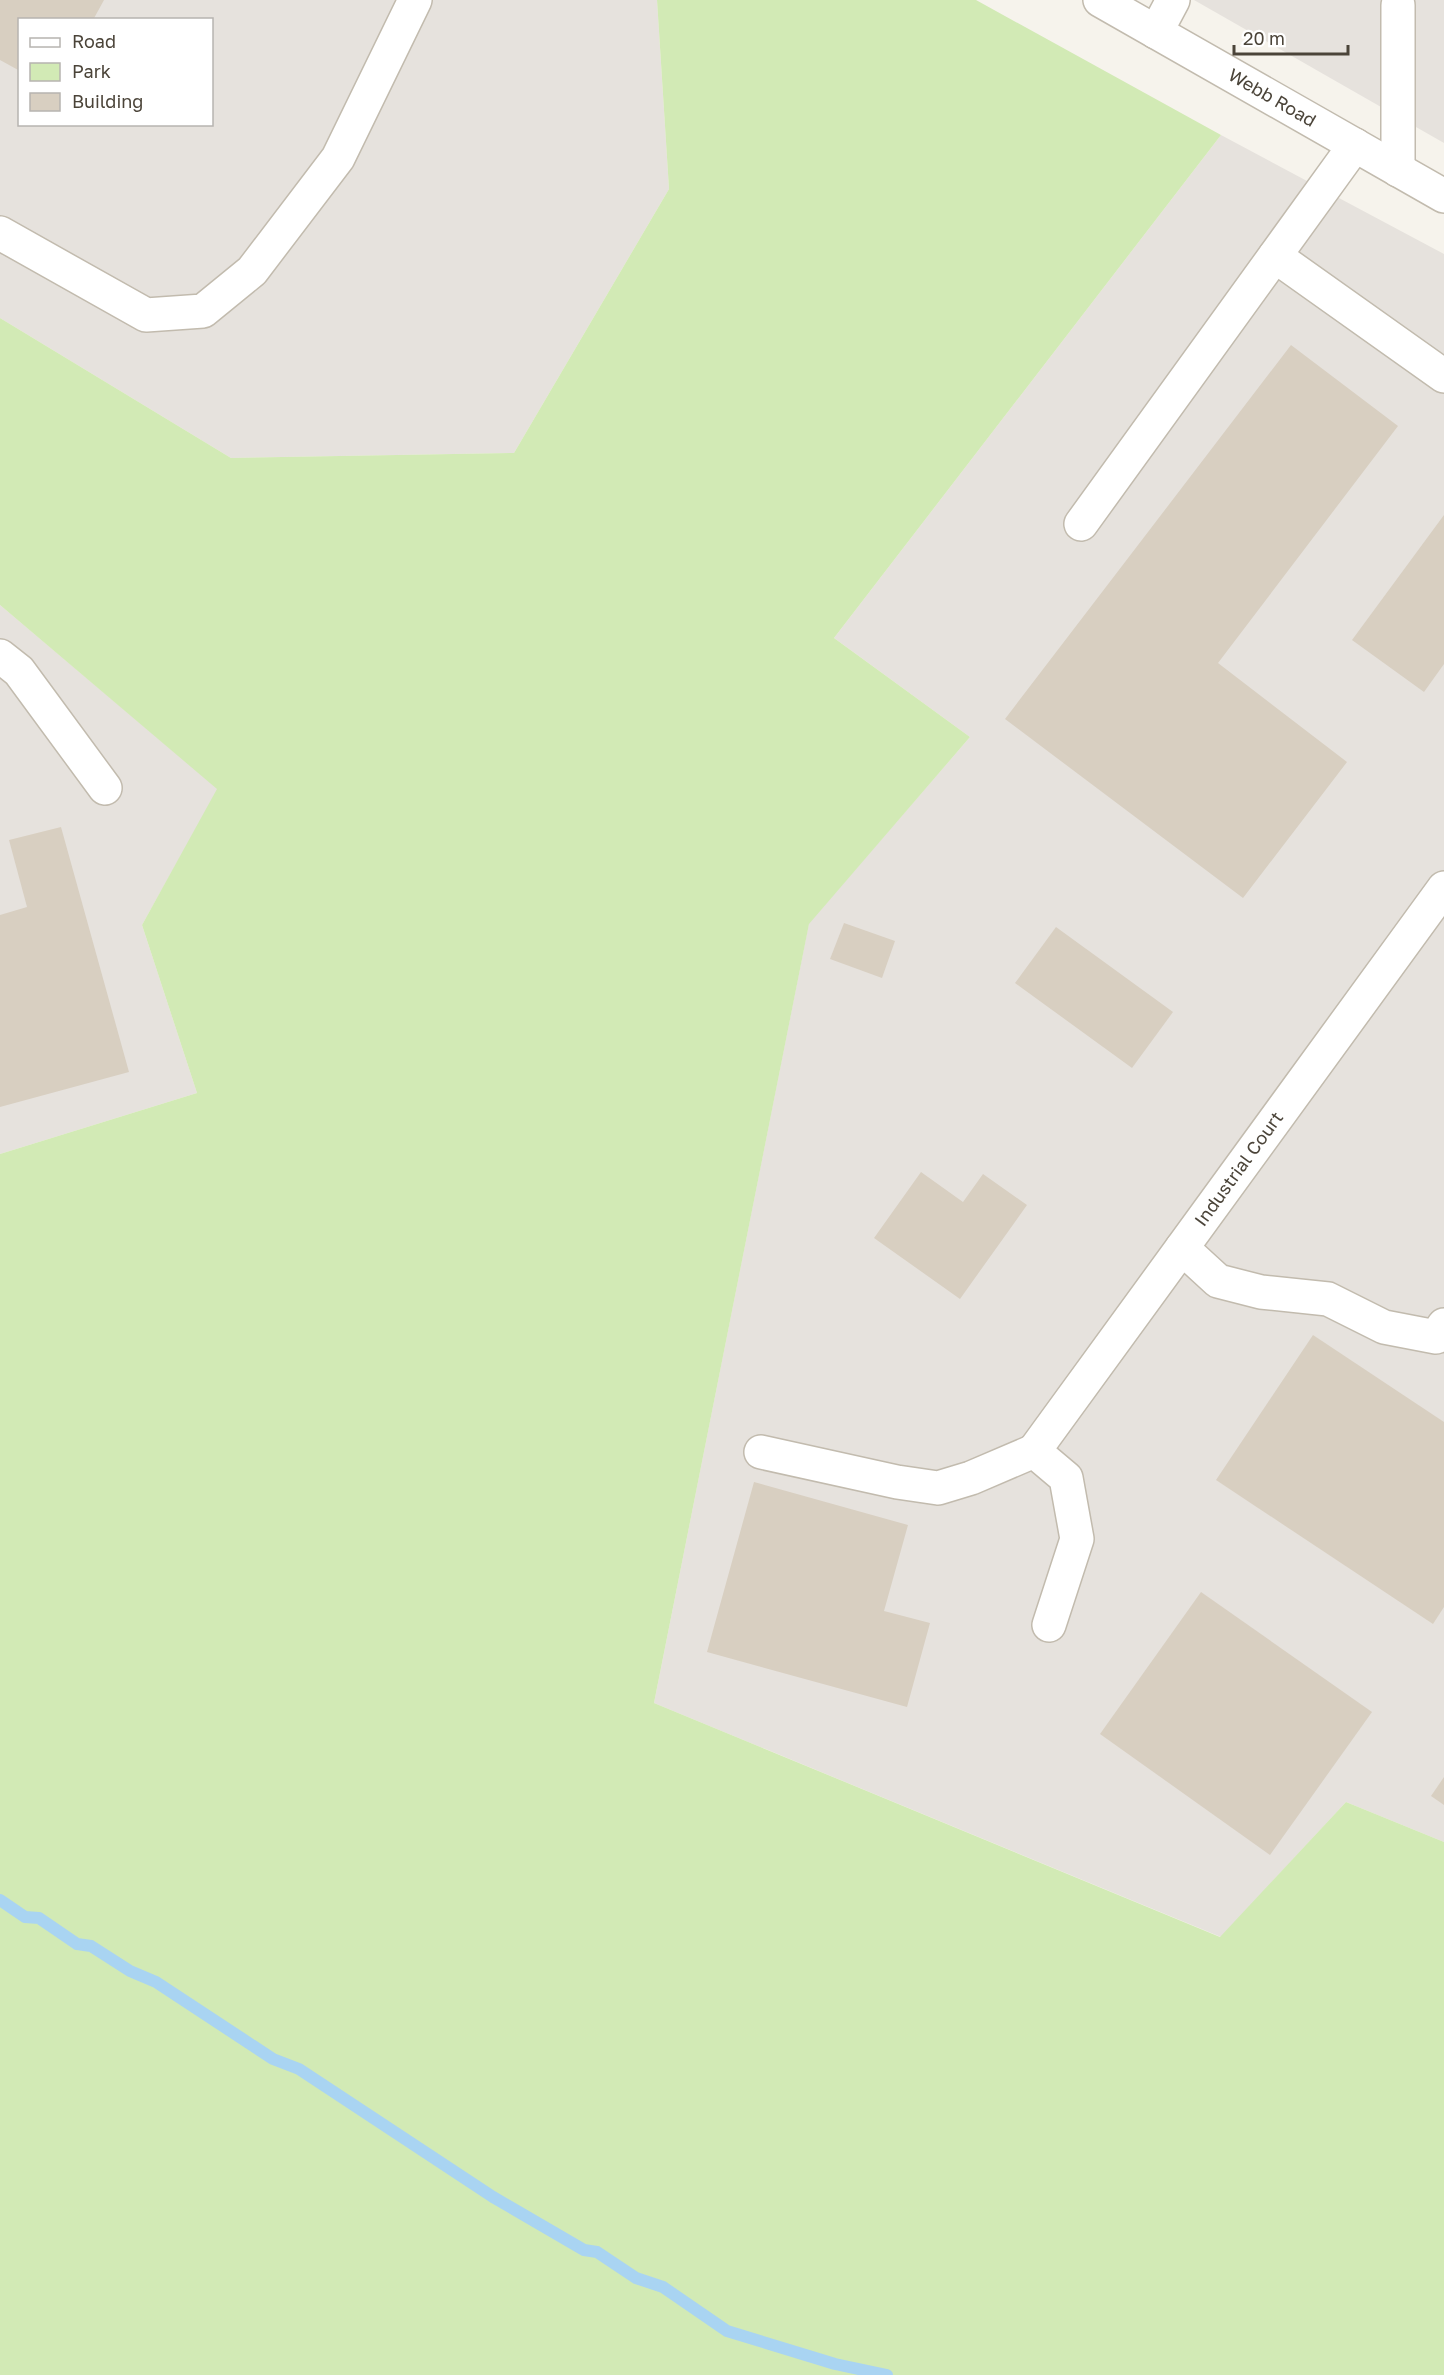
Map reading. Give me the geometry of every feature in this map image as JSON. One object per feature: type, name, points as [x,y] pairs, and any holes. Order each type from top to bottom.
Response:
[{"type":"street","points":[[0,233],[147,315],[202,311],[252,271],[338,158],[415,0]]},
{"type":"street","name":"Webb Road","points":[[1100,0],[1444,196]]},
{"type":"street","points":[[1156,32],[1173,0]]},
{"type":"street","points":[[1398,5],[1398,170]]},
{"type":"street","points":[[1081,525],[1355,145]]},
{"type":"street","points":[[1275,256],[1444,376]]},
{"type":"street","points":[[0,656],[19,671],[105,788]]},
{"type":"street","name":"Industrial Court","points":[[1034,1451],[1444,888]]},
{"type":"street","points":[[1182,1248],[1218,1281],[1261,1292],[1328,1299],[1384,1327],[1436,1337],[1444,1325]]},
{"type":"street","points":[[761,1452],[897,1482],[938,1488],[971,1478],[1034,1451],[1066,1478],[1077,1539],[1049,1624]]},
{"type":"shaded area","points":[[0,0],[657,0],[669,189],[514,453],[231,458],[0,318]]},
{"type":"shaded area","points":[[1194,0],[1444,0],[1444,143]]},
{"type":"shaded area","points":[[1221,135],[1444,254],[1444,1842],[1346,1802],[1221,1937],[654,1703],[809,923],[970,737],[834,638]]},
{"type":"shaded area","points":[[0,605],[218,789],[142,925],[197,1093],[0,1154]]},
{"type":"green space","points":[[657,0],[976,0],[1221,135],[834,638],[970,737],[809,924],[654,1703],[1220,1937],[1346,1802],[1444,1842],[1444,2375],[0,2375],[0,1154],[197,1093],[142,925],[217,789],[0,605],[0,318],[231,458],[514,453],[669,189]]},
{"type":"building","points":[[0,0],[104,0],[94,18],[18,18],[18,70],[0,60]]},
{"type":"building","points":[[1291,345],[1398,426],[1218,663],[1347,762],[1243,898],[1005,719]]},
{"type":"building","points":[[1444,515],[1444,664],[1424,692],[1352,640]]},
{"type":"building","points":[[61,827],[129,1072],[0,1107],[0,915],[27,907],[9,840]]},
{"type":"building","points":[[844,923],[895,941],[882,978],[830,959]]},
{"type":"building","points":[[1056,927],[1173,1012],[1132,1068],[1015,983]]},
{"type":"building","points":[[921,1172],[963,1202],[983,1174],[1027,1205],[960,1299],[874,1238]]},
{"type":"building","points":[[1313,1335],[1444,1422],[1444,1607],[1433,1624],[1216,1480]]},
{"type":"building","points":[[754,1482],[908,1525],[884,1611],[930,1623],[907,1707],[707,1652]]},
{"type":"building","points":[[1201,1592],[1372,1712],[1270,1855],[1100,1734]]},
{"type":"building","points":[[1444,1777],[1444,1805],[1431,1796]]},
{"type":"waterway","points":[[0,1900],[25,1917],[39,1918],[77,1944],[91,1946],[130,1971],[156,1982],[273,2059],[299,2069],[493,2197],[584,2250],[597,2252],[636,2278],[663,2287],[727,2331],[835,2364],[887,2375]]}]
